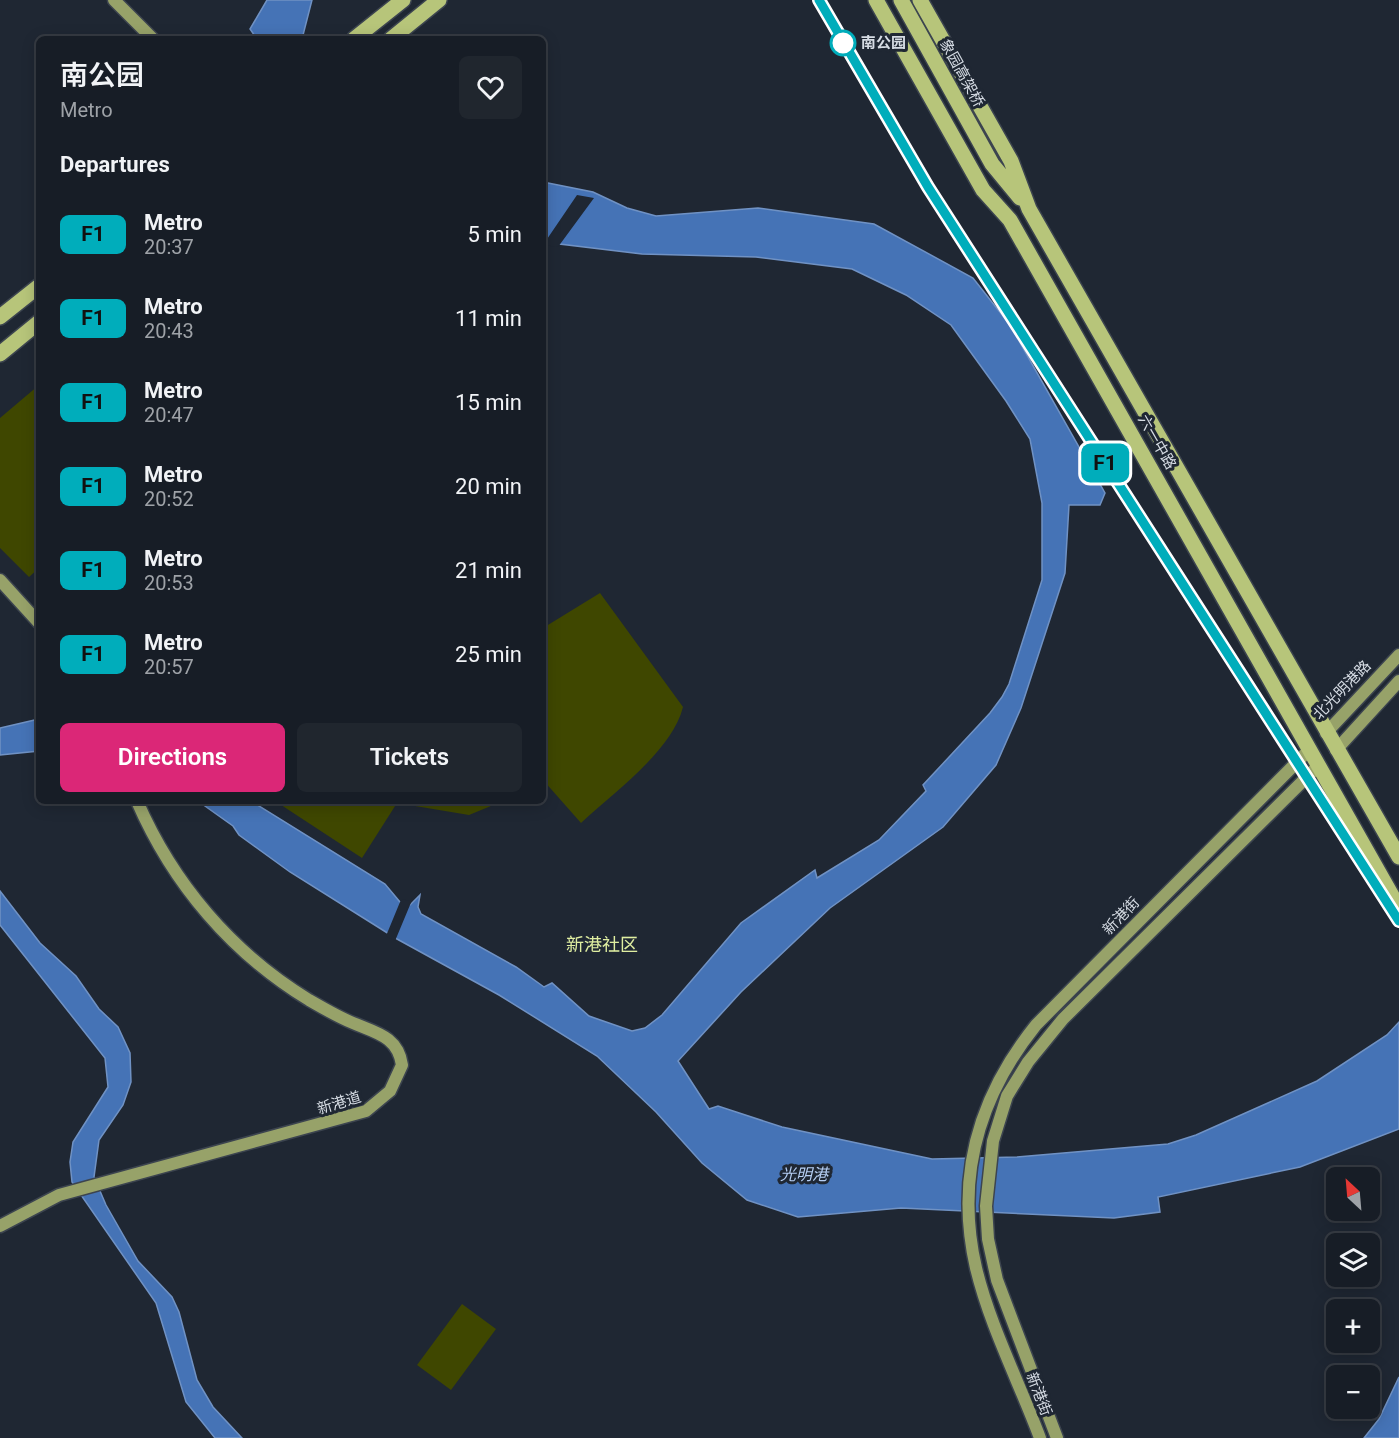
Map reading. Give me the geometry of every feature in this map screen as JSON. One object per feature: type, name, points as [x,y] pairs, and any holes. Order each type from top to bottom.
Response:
[{"type":"main road","points":[[114,0],[150,36]]},
{"type":"main road","points":[[358,36],[403,0]]},
{"type":"main road","points":[[395,36],[439,0]]},
{"type":"main road","name":"六一中路","points":[[876,0],[983,190],[1010,220],[1399,908]]},
{"type":"main road","name":"象园高架桥","points":[[901,0],[992,164]]},
{"type":"main road","name":"六一中路","points":[[920,0],[1011,161],[1029,209],[1326,734],[1399,858]]},
{"type":"main road","points":[[992,164],[1010,220]]},
{"type":"main road","points":[[992,164],[1029,209]]},
{"type":"main road","points":[[0,317],[36,288]]},
{"type":"main road","points":[[0,354],[36,324]]},
{"type":"main road","points":[[0,580],[36,620]]},
{"type":"main road","name":"北光明港路","points":[[1310,749],[1399,655]]},
{"type":"main road","points":[[1319,765],[1336,750],[1399,681]]},
{"type":"main road","name":"新港街","points":[[1040,1438],[987,1303],[976,1268],[969,1224],[970,1175],[980,1124],[998,1081],[1036,1025],[1310,749]]},
{"type":"main road","name":"新港街","points":[[1057,1438],[997,1280],[987,1227],[987,1192],[996,1126],[1016,1079],[1063,1019],[1319,765]]},
{"type":"main road","name":"新港道","points":[[0,1226],[59,1196],[366,1111],[390,1091],[402,1065],[396,1046],[388,1038],[352,1023],[311,1001],[244,952],[184,886],[158,845],[138,804]]},
{"type":"green space","points":[[36,388],[36,571],[29,577],[0,548],[0,418]]},
{"type":"green space","points":[[600,593],[683,707],[677,723],[655,755],[581,823],[546,783],[546,626]]},
{"type":"green space","points":[[280,804],[396,804],[362,858]]},
{"type":"green space","points":[[403,804],[496,804],[469,815]]},
{"type":"green space","points":[[462,1304],[496,1329],[451,1390],[417,1365]]},
{"type":"water","points":[[267,0],[312,0],[303,36],[255,36],[250,29]]},
{"type":"water","name":"光明港","points":[[546,183],[593,192],[627,208],[656,216],[758,208],[874,224],[973,278],[1010,325],[1105,493],[1100,505],[1069,505],[1065,573],[1021,708],[996,765],[943,827],[830,908],[741,992],[678,1061],[709,1109],[718,1106],[782,1127],[932,1159],[1017,1157],[1168,1144],[1196,1135],[1317,1081],[1387,1035],[1399,1022],[1399,1129],[1300,1167],[1158,1197],[1160,1212],[1114,1218],[901,1208],[798,1217],[747,1200],[702,1163],[656,1112],[597,1056],[499,995],[397,939],[290,872],[239,835],[233,826],[202,804],[256,804],[385,884],[400,902],[410,905],[420,895],[418,907],[421,914],[516,967],[544,987],[552,983],[589,1016],[632,1031],[645,1028],[662,1015],[741,923],[815,870],[817,878],[879,840],[926,791],[923,785],[990,713],[1009,684],[1042,580],[1042,503],[1030,439],[1006,401],[951,325],[906,295],[852,269],[756,257],[642,254],[546,242]]},
{"type":"water","points":[[36,720],[36,751],[0,755],[0,728]]},
{"type":"water","points":[[0,891],[40,943],[76,976],[99,1009],[118,1027],[130,1053],[131,1082],[123,1105],[99,1140],[94,1177],[106,1205],[138,1261],[172,1297],[179,1312],[197,1380],[213,1407],[242,1438],[215,1438],[186,1402],[156,1303],[72,1182],[70,1162],[73,1142],[108,1087],[105,1058],[0,925]]},
{"type":"water","points":[[1399,1377],[1399,1438],[1364,1438],[1380,1417]]},
{"type":"pier","points":[[577,195],[594,198],[558,247],[546,245],[546,241]]},
{"type":"pier","points":[[413,898],[395,941],[386,936],[402,899],[409,901]]},
{"type":"metro line","name":"F1","points":[[819,0],[928,187],[1399,921]]},
{"type":"place","name":"南公园","points":[[843,43]]},
{"type":"district","name":"新港社区","points":[[602,945]]}]
